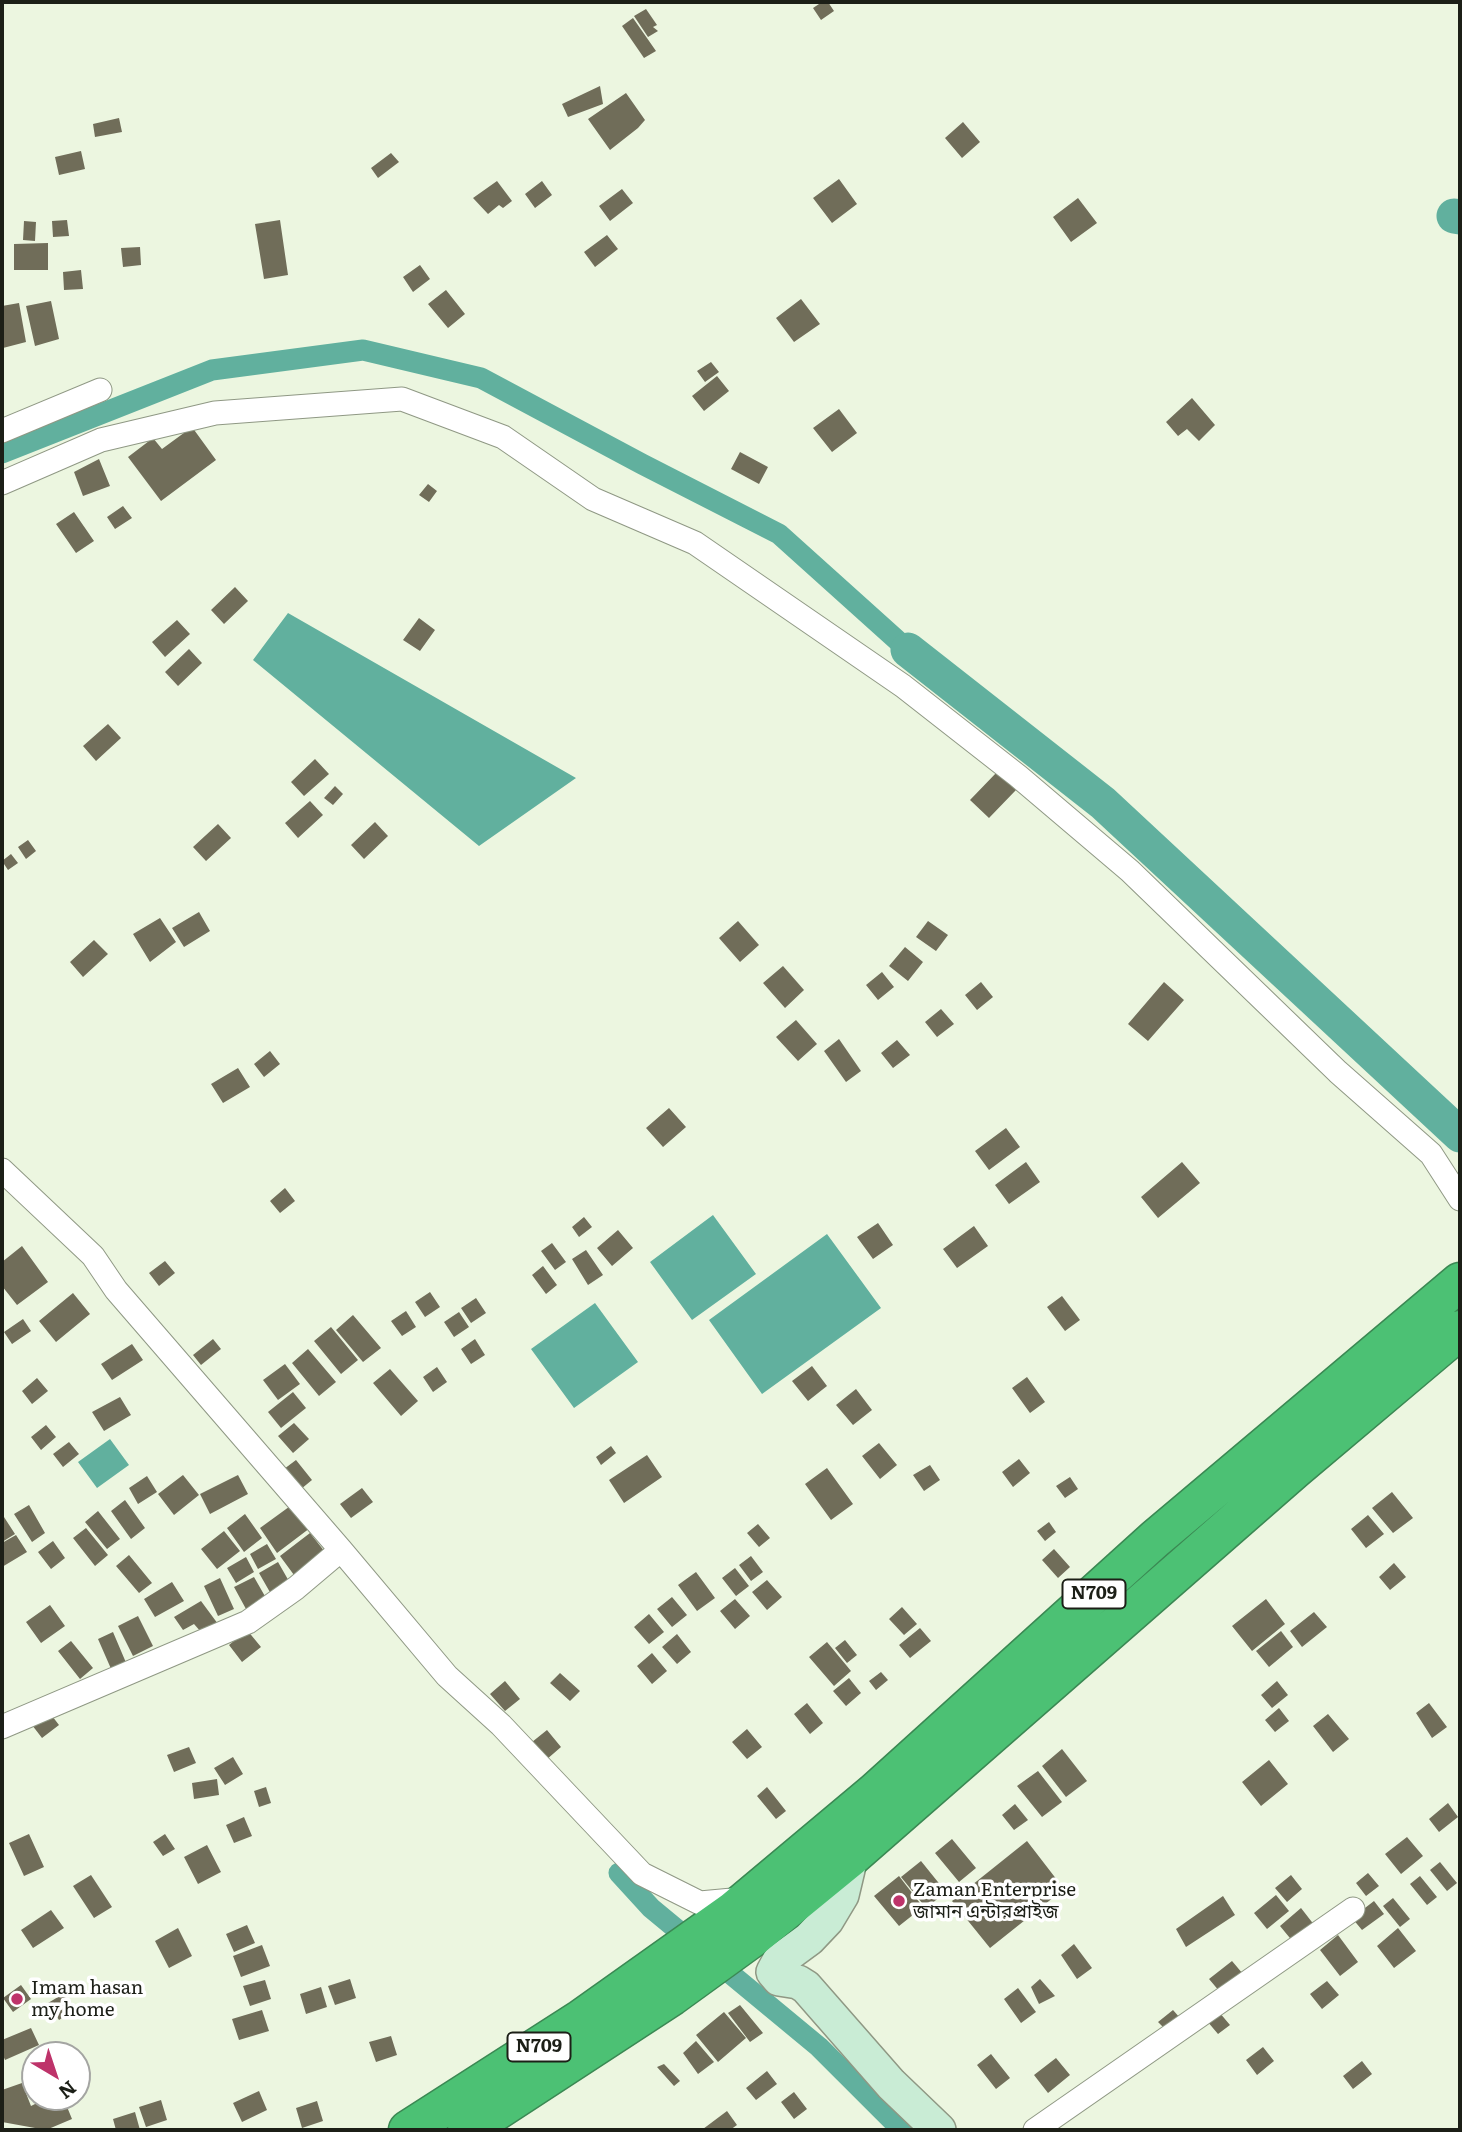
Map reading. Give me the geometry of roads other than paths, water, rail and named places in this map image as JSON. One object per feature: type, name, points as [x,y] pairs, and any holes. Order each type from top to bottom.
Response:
[{"type":"highway","name":"N709","points":[[467,2130],[669,1978],[745,1916],[875,1792],[1155,1539],[1460,1282]]},
{"type":"highway","name":"N709","points":[[745,1916],[851,1857],[1284,1478],[1460,1330]]},
{"type":"highway","name":"N709","points":[[408,2130],[532,2052],[669,1978]]},
{"type":"street","points":[[2,431],[100,390]]},
{"type":"street","points":[[2,483],[101,439],[215,413],[401,399],[503,438],[593,499],[695,543],[903,686],[1018,776],[1130,871],[1291,1027],[1431,1154],[1460,1199]]},
{"type":"street","points":[[2,1170],[93,1256],[116,1290],[447,1676],[501,1725],[642,1874],[700,1903],[745,1916]]},
{"type":"street","points":[[2,1727],[248,1622],[296,1588],[341,1550]]},
{"type":"street","points":[[851,1857],[842,1895],[827,1920],[809,1939],[779,1961],[773,1972],[779,1979],[798,1982],[806,1987],[891,2084],[939,2130]]},
{"type":"street","points":[[1035,2130],[1353,1909]]},
{"type":"water","points":[[288,613],[576,778],[479,846],[253,660]]},
{"type":"water","points":[[713,1215],[756,1274],[692,1320],[650,1262]]},
{"type":"water","points":[[827,1234],[881,1308],[762,1394],[709,1320]]},
{"type":"water","points":[[595,1303],[638,1362],[574,1408],[531,1349]]},
{"type":"water","points":[[110,1439],[129,1465],[97,1488],[78,1462]]},
{"type":"waterway","points":[[1454,216],[1460,217]]},
{"type":"waterway","points":[[2,453],[212,370],[363,350],[481,378],[779,534],[908,650]]},
{"type":"waterway","points":[[908,650],[1103,803],[1460,1135]]},
{"type":"waterway","points":[[619,1873],[651,1908],[819,2047],[902,2130]]},
{"type":"place","name":"Zaman Enterprise জামান এন্টারপ্রাইজ","points":[[899,1901]]},
{"type":"place","name":"Imam hasan my home","points":[[17,1999]]}]
